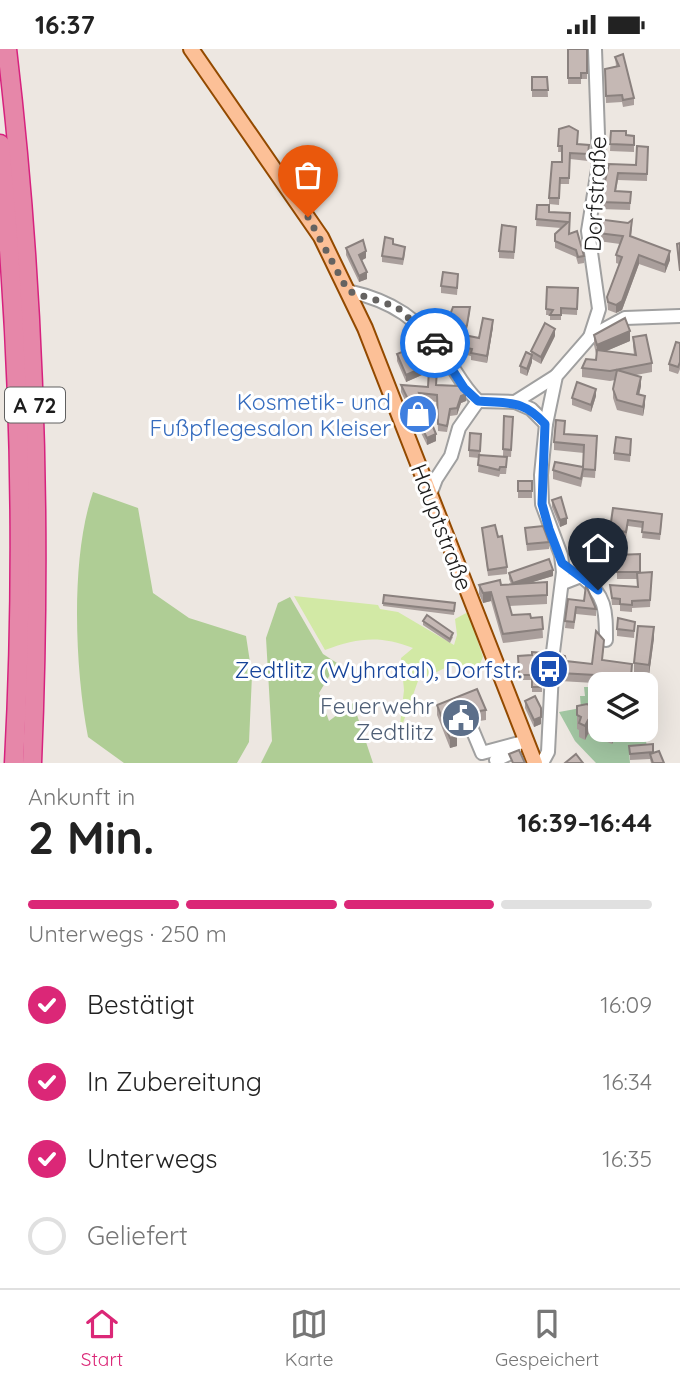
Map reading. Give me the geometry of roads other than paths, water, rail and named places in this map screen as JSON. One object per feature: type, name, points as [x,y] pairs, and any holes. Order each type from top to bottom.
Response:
[{"type":"highway","name":"A 72","points":[[7,49],[21,186],[36,422],[38,559],[32,763]]},
{"type":"highway","name":"A 72","points":[[0,144],[18,423],[20,562],[15,763]]},
{"type":"main road","name":"Hauptstraße","points":[[191,49],[308,217],[348,291],[535,763]]},
{"type":"street","name":"Dorfstraße","points":[[590,337],[599,309],[588,230],[599,163],[595,49]]},
{"type":"street","points":[[348,291],[387,302],[414,321],[434,341],[464,388],[478,401],[515,402],[531,409],[545,424]]},
{"type":"street","name":"Dorfstraße","points":[[515,402],[556,376],[590,337],[625,318],[680,316]]},
{"type":"street","name":"Dorfstraße","points":[[542,763],[548,752],[553,652],[563,583],[562,563],[542,504],[545,424],[556,376]]},
{"type":"street","points":[[430,495],[436,479],[452,456],[459,428],[478,401]]},
{"type":"street","points":[[562,563],[598,590],[606,617],[606,640]]},
{"type":"street","points":[[563,583],[581,576]]},
{"type":"street","points":[[471,729],[482,753],[527,743]]},
{"type":"street","points":[[496,761],[527,743]]},
{"type":"place","name":"Kosmetik- und Fußpflegesalon Kleiser","points":[[418,414]]},
{"type":"place","name":"Zedtlitz (Wyhratal), Dorfstr.","points":[[549,669]]},
{"type":"place","name":"Feuerwehr Zedtlitz","points":[[461,718]]}]
